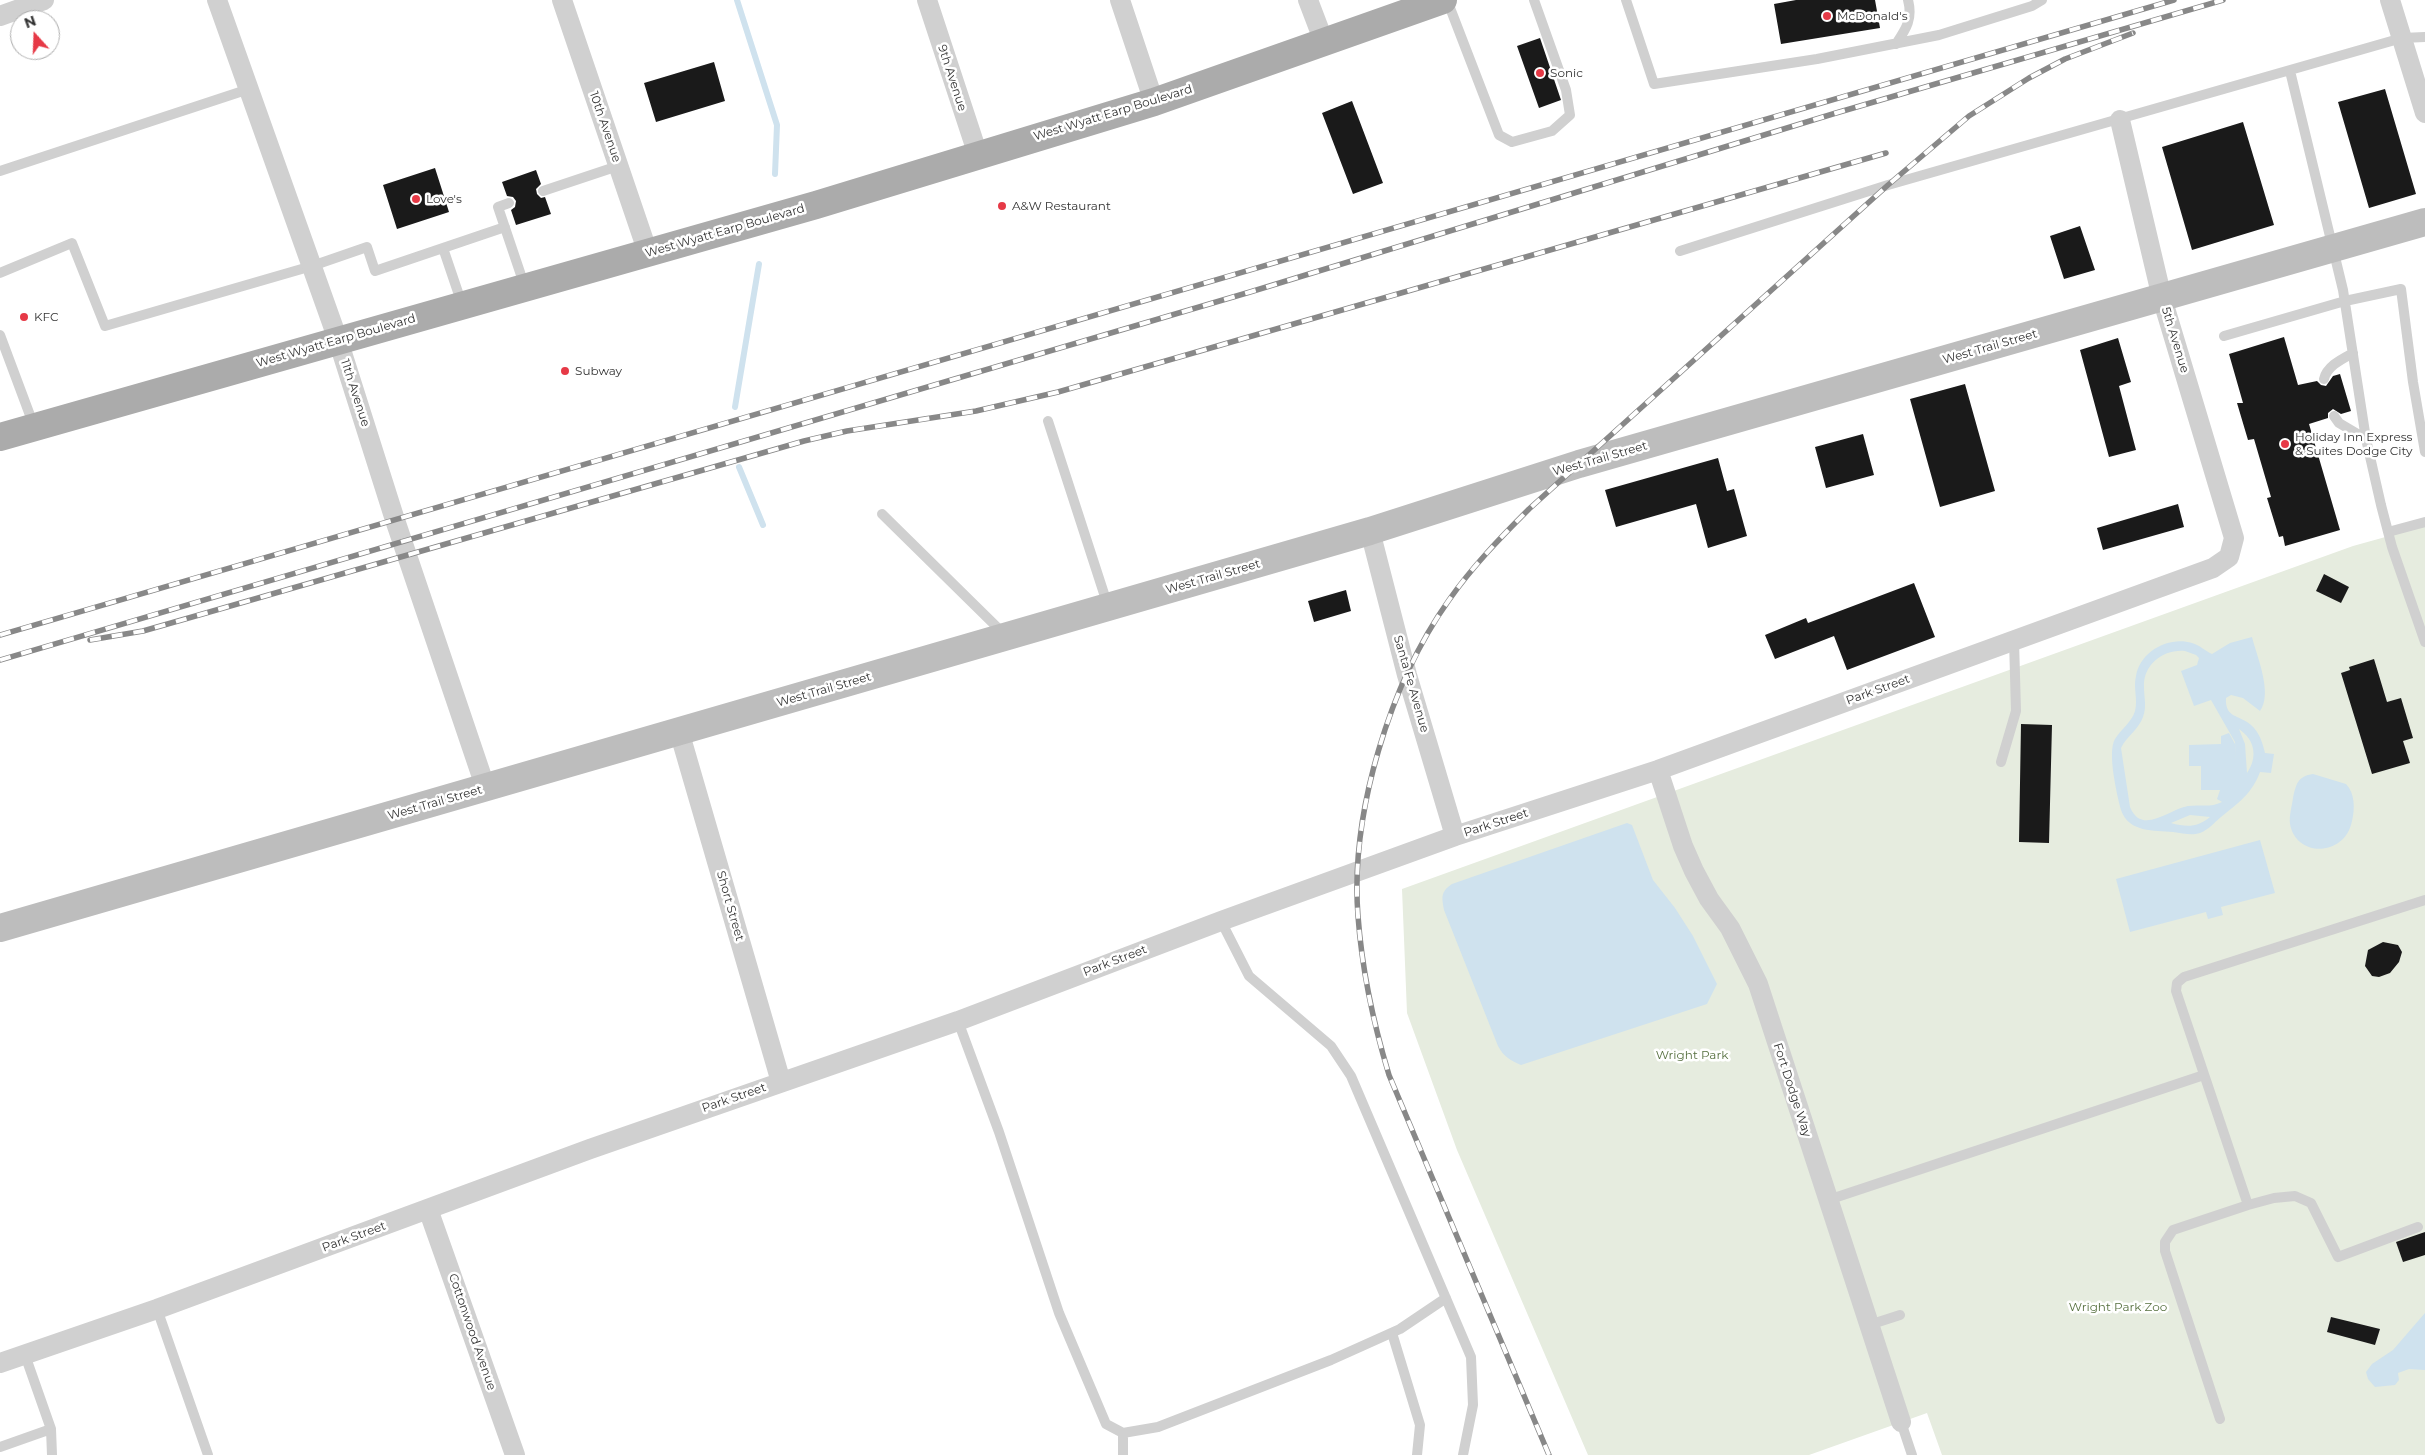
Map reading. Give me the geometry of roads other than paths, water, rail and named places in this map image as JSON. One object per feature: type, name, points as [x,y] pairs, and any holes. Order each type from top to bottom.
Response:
[{"type":"main road","name":"West Wyatt Earp Boulevard","points":[[0,437],[648,253],[1154,102],[1437,1]]},
{"type":"main road","name":"West Trail Street","points":[[0,928],[486,789],[679,731],[1370,531],[1578,464],[2425,222]]},
{"type":"street","points":[[0,16],[44,0]]},
{"type":"street","name":"11th Avenue","points":[[217,0],[338,340],[395,520],[486,789]]},
{"type":"street","name":"10th Avenue","points":[[562,0],[648,253]]},
{"type":"street","name":"9th Avenue","points":[[927,0],[978,155]]},
{"type":"street","points":[[1120,0],[1154,102]]},
{"type":"street","points":[[1308,0],[1324,42]]},
{"type":"street","points":[[2390,0],[2425,113]]},
{"type":"street","name":"5th Avenue","points":[[2120,120],[2162,298],[2234,538],[2229,557]]},
{"type":"street","name":"Santa Fe Avenue","points":[[1370,531],[1407,675],[1455,836]]},
{"type":"street","name":"Park Street","points":[[0,1363],[157,1309],[590,1149],[958,1021],[1221,921],[1455,836],[1658,770],[2213,568],[2229,557]]},
{"type":"street","name":"Short Street","points":[[679,731],[781,1082]]},
{"type":"street","name":"Fort Dodge Way","points":[[1658,770],[1683,846],[1694,871],[1709,899],[1730,928],[1758,984],[1901,1422]]},
{"type":"street","name":"Cottonwood Avenue","points":[[428,1209],[515,1455]]},
{"type":"lane","points":[[1437,1],[1499,135],[1512,142],[1552,131],[1570,115],[1566,90],[1534,0]]},
{"type":"lane","points":[[1626,0],[1654,84],[1817,60],[1939,35],[2032,6],[2042,0]]},
{"type":"lane","points":[[1896,44],[1909,26],[1910,10],[1908,0]]},
{"type":"lane","points":[[1680,252],[1888,185],[2402,38],[2425,37]]},
{"type":"lane","points":[[2290,71],[2331,249],[2345,301],[2366,439],[2388,532],[2425,642]]},
{"type":"lane","points":[[0,171],[249,89]]},
{"type":"lane","points":[[543,191],[618,166]]},
{"type":"lane","points":[[509,203],[498,207],[526,288]]},
{"type":"lane","points":[[0,273],[72,243],[105,326],[312,266],[367,247],[375,271],[505,227]]},
{"type":"lane","points":[[443,248],[463,305]]},
{"type":"lane","points":[[2224,336],[2345,301],[2400,289],[2425,452]]},
{"type":"lane","points":[[0,335],[35,428]]},
{"type":"lane","points":[[2324,379],[2326,372],[2353,353]]},
{"type":"lane","points":[[2334,416],[2339,422],[2366,439]]},
{"type":"lane","points":[[1048,420],[1108,607]]},
{"type":"lane","points":[[882,514],[1006,636]]},
{"type":"lane","points":[[2388,532],[2425,522]]},
{"type":"lane","points":[[2001,762],[2016,711],[2014,640]]},
{"type":"lane","points":[[2248,1204],[2176,991],[2177,983],[2184,977],[2425,900]]},
{"type":"lane","points":[[1221,921],[1249,976],[1331,1046],[1351,1076],[1471,1357],[1473,1405],[1463,1455]]},
{"type":"lane","points":[[958,1021],[999,1132],[1059,1313],[1106,1424],[1123,1433],[1158,1427],[1331,1360],[1392,1332],[1446,1298]]},
{"type":"lane","points":[[1828,1200],[2204,1075]]},
{"type":"lane","points":[[2220,1419],[2164,1251],[2165,1242],[2173,1230],[2248,1204],[2274,1198],[2295,1196],[2311,1203],[2338,1256],[2418,1227]]},
{"type":"lane","points":[[157,1309],[208,1455]]},
{"type":"lane","points":[[1869,1325],[1900,1315]]},
{"type":"lane","points":[[1392,1332],[1420,1425],[1417,1455]]},
{"type":"lane","points":[[26,1354],[51,1429],[52,1455]]},
{"type":"lane","points":[[1901,1422],[1912,1455]]},
{"type":"lane","points":[[0,1447],[51,1429]]},
{"type":"lane","points":[[1123,1433],[1123,1455]]},
{"type":"water","points":[[2252,637],[2263,675],[2264,703],[2260,711],[2243,698],[2231,695],[2226,698],[2226,704],[2229,712],[2247,722],[2257,731],[2265,753],[2274,754],[2271,773],[2260,772],[2257,780],[2244,798],[2200,833],[2187,834],[2136,827],[2130,823],[2121,810],[2113,774],[2112,753],[2115,739],[2135,711],[2135,680],[2139,667],[2149,653],[2165,644],[2183,641],[2198,645],[2212,654],[2230,643]],"holes":[[[2185,651],[2199,658],[2197,665],[2181,671],[2194,706],[2211,700],[2235,742],[2236,763],[2235,744],[2229,733],[2221,736],[2221,744],[2189,745],[2189,766],[2201,766],[2201,790],[2220,790],[2217,799],[2222,802],[2218,804],[2188,806],[2156,819],[2141,819],[2135,815],[2130,807],[2121,748],[2143,717],[2145,706],[2144,687],[2147,671],[2163,655]],[[2239,729],[2249,738],[2253,749],[2253,761],[2247,773],[2245,744]],[[2190,815],[2210,817],[2201,823],[2191,826],[2171,823]]]},
{"type":"water","points":[[2313,774],[2346,784],[2354,801],[2353,816],[2348,833],[2331,847],[2321,849],[2301,843],[2294,835],[2290,824],[2294,793],[2298,781]]},
{"type":"water","points":[[1627,823],[1632,825],[1653,880],[1675,908],[1693,936],[1717,984],[1707,1004],[1521,1065],[1508,1058],[1498,1046],[1444,910],[1442,899],[1445,890],[1452,884]]},
{"type":"water","points":[[2260,840],[2275,893],[2221,907],[2223,915],[2208,919],[2206,912],[2130,932],[2116,879]]},
{"type":"water","points":[[2425,1313],[2425,1370],[2409,1369],[2398,1373],[2399,1380],[2395,1385],[2375,1387],[2368,1379],[2366,1372],[2372,1364],[2393,1350]]},
{"type":"waterway","points":[[737,0],[777,125],[775,174]]},
{"type":"waterway","points":[[735,407],[759,264]]},
{"type":"waterway","points":[[739,467],[763,525]]},
{"type":"railway","points":[[0,635],[2174,0]]},
{"type":"railway","points":[[0,660],[1250,292],[1836,113],[2223,0]]},
{"type":"railway","points":[[1549,1455],[1389,1075],[1369,996],[1362,957],[1357,877],[1368,793],[1378,751],[1392,710],[1409,670],[1428,633],[1449,600],[1487,553],[1529,509],[1888,185],[1969,116],[2029,78],[2065,59],[2133,33]]},
{"type":"railway","points":[[90,640],[143,631],[804,441],[847,431],[976,411],[1058,392],[1886,153]]},
{"type":"place","name":"McDonald's","points":[[1827,16]]},
{"type":"place","name":"Sonic","points":[[1540,73]]},
{"type":"place","name":"Love's","points":[[416,199]]},
{"type":"place","name":"A&W Restaurant","points":[[1002,206]]},
{"type":"place","name":"KFC","points":[[24,317]]},
{"type":"place","name":"Subway","points":[[565,371]]},
{"type":"place","name":"Holiday Inn Express & Suites Dodge City","points":[[2285,444]]},
{"type":"park label","name":"Wright Park","points":[[1692,1055]]},
{"type":"park label","name":"Wright Park Zoo","points":[[2118,1307]]}]
